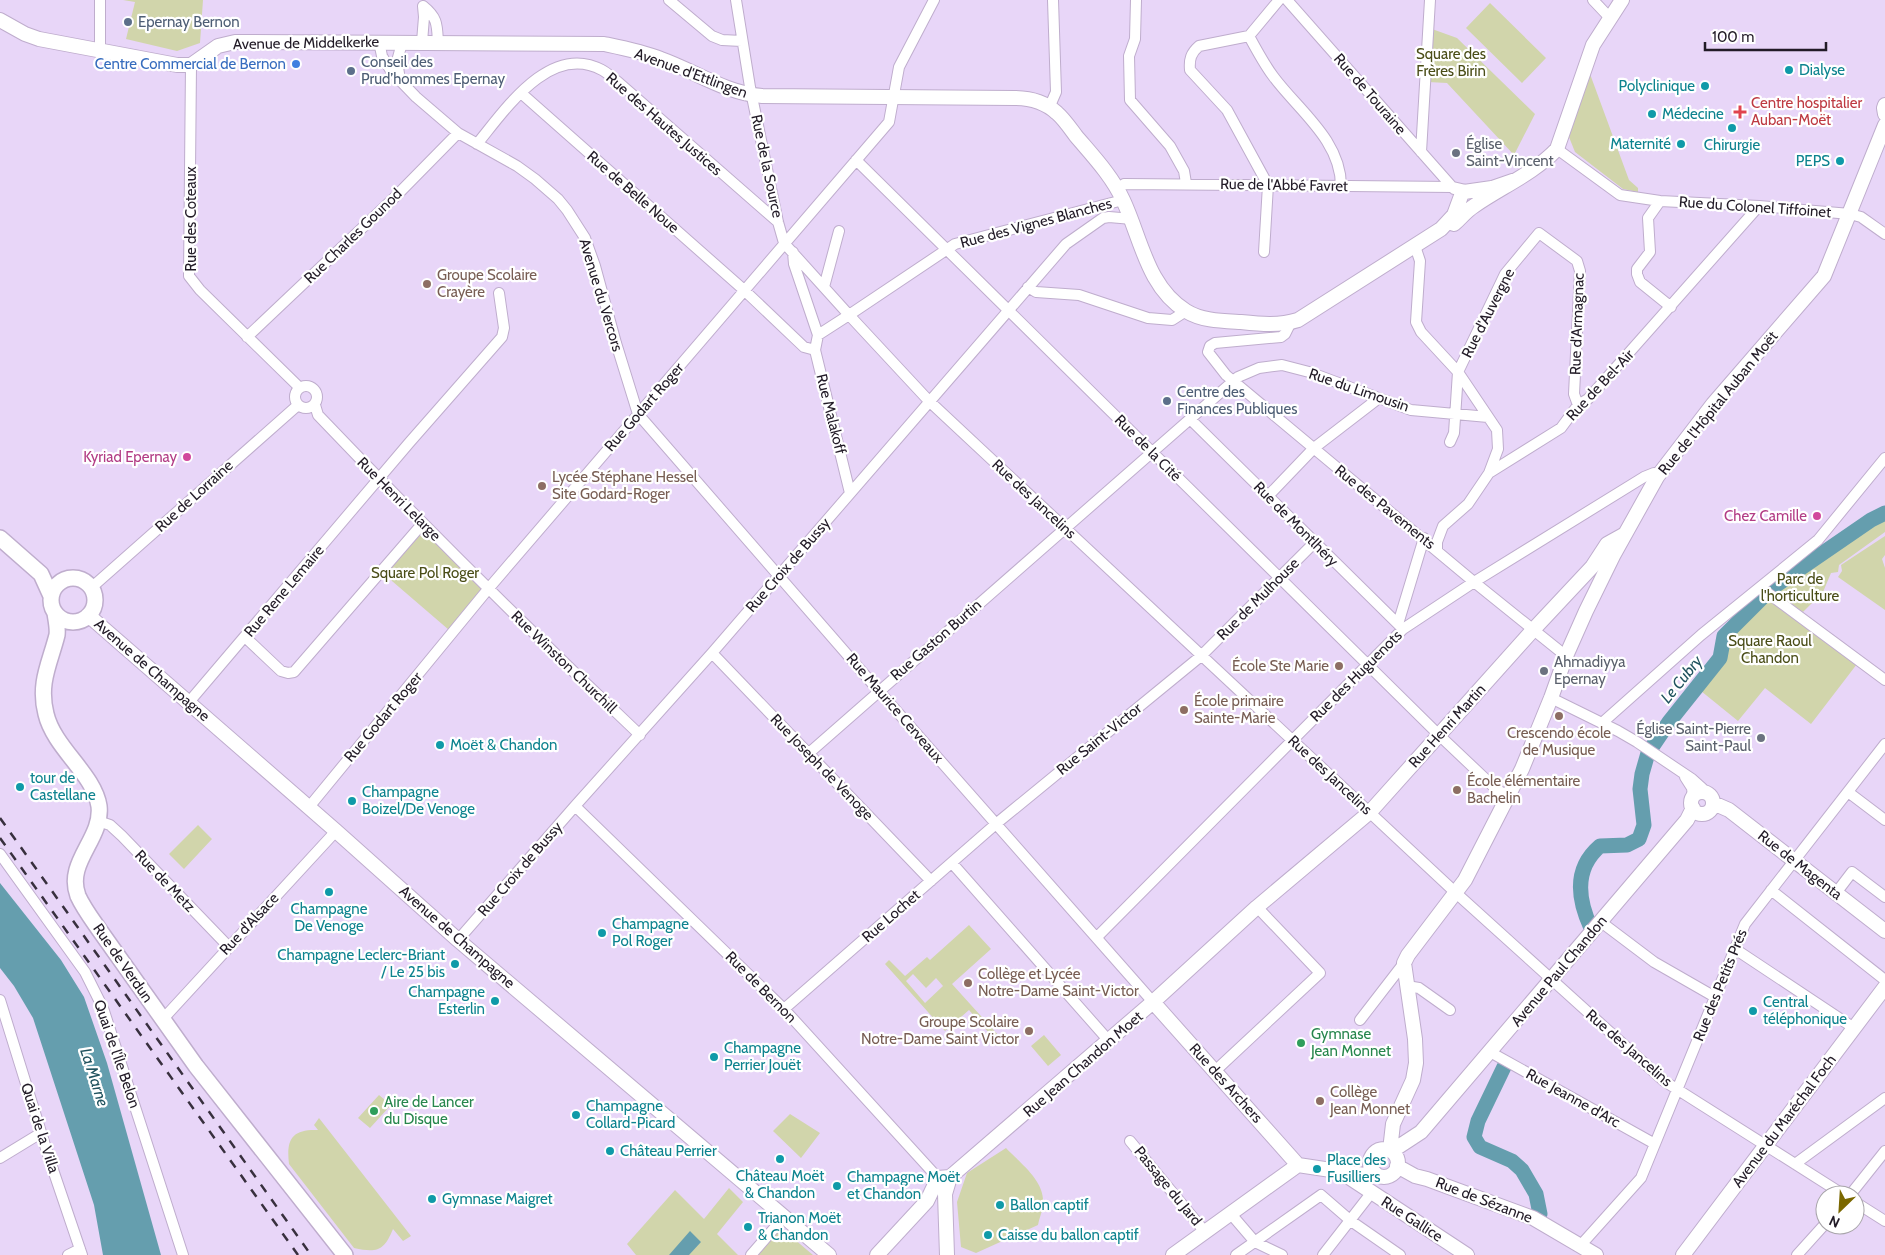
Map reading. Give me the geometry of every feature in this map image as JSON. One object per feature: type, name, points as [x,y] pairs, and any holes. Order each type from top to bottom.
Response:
[{"type":"main road","points":[[1049,108],[1056,112],[1099,163],[1120,194],[1132,219],[1151,274],[1171,299],[1186,311],[1217,321],[1275,325],[1291,322],[1299,319],[1441,229],[1456,223],[1473,206],[1518,179],[1548,158],[1556,149],[1593,45],[1622,0]]},
{"type":"main road","points":[[0,20],[25,34],[39,39],[191,66]]},
{"type":"main road","name":"Avenue de Middelkerke","points":[[191,66],[218,46],[236,42],[438,43]]},
{"type":"main road","name":"Avenue d'Ettlingen","points":[[438,43],[604,44],[660,58],[736,92],[752,95],[1023,98],[1037,101],[1049,108]]},
{"type":"main road","points":[[1885,105],[1885,114]]},
{"type":"main road","name":"Rue de l'Hôpital Auban Moët","points":[[1404,964],[1408,955],[1465,880],[1522,769],[1566,656],[1586,611],[1625,534],[1657,477],[1713,404],[1824,276],[1885,126]]},
{"type":"main road","points":[[1461,192],[1492,188],[1518,179]]},
{"type":"main road","points":[[1461,192],[1462,204],[1466,207],[1473,206]]},
{"type":"main road","points":[[1441,229],[1454,215],[1461,192]]},
{"type":"main road","name":"Rue Henri Martin","points":[[1257,907],[1370,812],[1532,630],[1592,567],[1607,544],[1625,534]]},
{"type":"main road","points":[[0,538],[41,574],[51,596],[52,608],[55,613],[63,619],[74,622]]},
{"type":"main road","points":[[41,574],[65,579],[83,580],[91,588],[94,602],[88,615],[57,634]]},
{"type":"main road","points":[[51,596],[56,586],[65,579]]},
{"type":"main road","name":"Rue de Verdun","points":[[55,613],[57,634],[44,678],[46,714],[59,742],[90,785],[98,801],[98,821],[94,836],[75,872],[78,895],[88,914],[196,1066],[345,1255]]},
{"type":"main road","name":"Avenue de Champagne","points":[[88,615],[309,806],[458,940],[829,1255]]},
{"type":"main road","points":[[1712,798],[1711,808],[1706,813],[1698,813],[1696,799],[1712,798]]},
{"type":"main road","name":"Avenue Paul Chandon","points":[[1390,1151],[1421,1132],[1687,820],[1696,799]]},
{"type":"main road","name":"Rue de Magenta","points":[[1713,803],[1729,810],[1885,931]]},
{"type":"main road","name":"Rue Jean Chandon Moet","points":[[877,1255],[927,1201],[944,1178],[1109,1041],[1257,907]]},
{"type":"main road","points":[[1390,1151],[1393,1124],[1413,1080],[1416,1063],[1415,1039],[1404,964]]},
{"type":"main road","name":"Avenue du Maréchal Foch","points":[[1683,1255],[1885,987]]},
{"type":"main road","name":"Rue des Archers","points":[[1153,1002],[1298,1165]]},
{"type":"main road","points":[[1173,1255],[1298,1165],[1338,1170],[1362,1166],[1384,1176],[1390,1175],[1395,1171],[1397,1166],[1396,1157],[1390,1151],[1378,1150],[1372,1155],[1374,1170]]},
{"type":"main road","name":"Rue de Sézanne","points":[[1397,1166],[1415,1176],[1428,1179],[1533,1218],[1596,1255]]},
{"type":"main road","points":[[1338,1170],[1372,1192]]},
{"type":"main road","name":"Rue Gallice","points":[[1374,1170],[1372,1192],[1467,1255]]},
{"type":"main road","points":[[944,1178],[947,1255]]},
{"type":"main road","points":[[927,1201],[932,1200],[944,1204]]},
{"type":"street","points":[[100,0],[100,50]]},
{"type":"street","points":[[669,0],[712,36],[722,40],[742,41]]},
{"type":"street","name":"Rue de la Source","points":[[736,0],[752,95],[784,243]]},
{"type":"street","name":"Rue Godart Roger","points":[[309,806],[490,588],[889,122],[901,61],[934,0]]},
{"type":"street","points":[[1049,108],[1056,92],[1053,0]]},
{"type":"street","points":[[1136,0],[1135,39],[1129,56],[1130,100],[1170,146],[1184,171],[1186,184]]},
{"type":"street","points":[[1264,252],[1268,185],[1227,110],[1190,70],[1190,60],[1193,51],[1199,46],[1249,36],[1279,0]]},
{"type":"street","name":"Rue de Touraine","points":[[1287,0],[1421,152],[1461,192]]},
{"type":"street","points":[[1421,152],[1430,0]]},
{"type":"street","points":[[1593,0],[1610,18]]},
{"type":"street","points":[[419,3],[424,17],[422,42]]},
{"type":"street","points":[[419,3],[432,13],[436,22],[438,43]]},
{"type":"street","points":[[1249,36],[1272,75],[1330,145],[1341,174],[1341,186]]},
{"type":"street","name":"Avenue du Vercors","points":[[379,42],[385,63],[425,105],[458,133],[517,166],[535,179],[558,199],[578,226],[585,238],[595,266],[638,414]]},
{"type":"street","points":[[400,80],[397,61],[402,43]]},
{"type":"street","name":"Rue des Hautes Justices","points":[[477,144],[521,93],[544,74],[560,66],[583,64],[602,70],[618,82],[778,222]]},
{"type":"street","name":"Rue des Coteaux","points":[[191,66],[189,276],[200,290],[300,388]]},
{"type":"street","name":"Rue de Belle Noue","points":[[521,93],[744,290],[804,347],[815,350]]},
{"type":"street","name":"Rue Charles Gounod","points":[[247,337],[458,133]]},
{"type":"street","name":"Rue du Colonel Tiffoinet","points":[[1556,149],[1620,196],[1660,201],[1759,206],[1850,214]]},
{"type":"street","name":"Rue de la Cité","points":[[856,160],[1439,735],[1496,789],[1508,796]]},
{"type":"street","name":"Rue de l'Abbé Favret","points":[[1120,194],[1124,184],[1341,186],[1461,192]]},
{"type":"street","name":"Rue des Vignes Blanches","points":[[818,335],[956,244],[1120,194]]},
{"type":"street","points":[[1660,201],[1648,218],[1650,252],[1637,269],[1637,274],[1640,282],[1671,307]]},
{"type":"street","name":"Rue de Bel-Air","points":[[1437,550],[1437,542],[1443,526],[1468,504],[1489,473],[1561,428],[1578,404],[1588,399],[1759,206]]},
{"type":"street","points":[[1850,214],[1861,217],[1885,234]]},
{"type":"street","name":"Rue Croix de Bussy","points":[[458,940],[640,735],[1066,244],[1095,223],[1109,217],[1132,219]]},
{"type":"street","points":[[824,286],[839,231]]},
{"type":"street","name":"Rue d'Auvergne","points":[[1458,372],[1505,274],[1539,233]]},
{"type":"street","name":"Rue d'Armagnac","points":[[1539,233],[1577,261],[1580,271],[1574,394],[1578,404]]},
{"type":"street","name":"Rue des Jancelins","points":[[784,243],[929,401],[1291,740],[1552,980],[1676,1090],[1828,1185]]},
{"type":"street","points":[[1415,246],[1420,261],[1416,322],[1421,332],[1458,372],[1497,430],[1498,449],[1489,473]]},
{"type":"street","points":[[793,252],[794,264],[818,335]]},
{"type":"street","points":[[1028,287],[1036,292],[1079,295],[1148,318],[1172,320],[1186,311]]},
{"type":"street","name":"Rue Rene Lemaire","points":[[189,702],[425,424],[502,337],[504,328],[499,292]]},
{"type":"street","name":"Rue des Pavements","points":[[1291,322],[1285,334],[1281,337],[1215,343],[1210,346],[1208,352],[1226,375],[1424,538],[1532,630],[1566,656]]},
{"type":"street","name":"Rue Malakoff","points":[[818,335],[815,350],[850,493]]},
{"type":"street","name":"Rue du Limousin","points":[[1152,452],[1233,380],[1259,368],[1282,365],[1309,372],[1410,410],[1488,416]]},
{"type":"street","points":[[1450,442],[1454,433],[1458,372]]},
{"type":"street","points":[[306,386],[313,389],[317,395],[315,405],[308,409],[298,405],[295,394],[300,388],[306,386]]},
{"type":"street","points":[[1268,496],[1314,448],[1379,398]]},
{"type":"street","name":"Rue de Lorraine","points":[[91,588],[298,405]]},
{"type":"street","name":"Rue Henri Lelarge","points":[[315,405],[318,415],[379,479],[490,588]]},
{"type":"street","name":"Rue Maurice Cerveaux","points":[[638,414],[1153,1002]]},
{"type":"street","name":"Rue de Montlhéry","points":[[1190,419],[1401,627]]},
{"type":"street","name":"Rue Gaston Burtin","points":[[809,753],[878,690],[1152,452]]},
{"type":"street","points":[[1602,723],[1701,635],[1762,589],[1818,540],[1885,458]]},
{"type":"street","name":"Rue des Huguenots","points":[[1097,937],[1291,740],[1368,665],[1401,627],[1644,477],[1654,473],[1657,477]]},
{"type":"street","points":[[245,637],[281,671],[294,672],[423,523]]},
{"type":"street","points":[[1401,627],[1424,538]]},
{"type":"street","name":"Rue de Mulhouse","points":[[1202,656],[1315,542]]},
{"type":"street","name":"Rue Winston Churchill","points":[[490,588],[640,735]]},
{"type":"street","points":[[1762,589],[1885,680]]},
{"type":"street","name":"Rue Joseph de Venoge","points":[[712,652],[931,881]]},
{"type":"street","name":"Rue Saint-Victor","points":[[997,822],[1202,656]]},
{"type":"street","points":[[1551,698],[1602,723],[1650,751],[1696,783],[1702,788],[1696,799]]},
{"type":"street","name":"Rue des Petits Prés","points":[[1580,1246],[1641,1178],[1745,924],[1885,745]]},
{"type":"street","points":[[1848,792],[1885,820]]},
{"type":"street","name":"Rue de Bernon","points":[[575,806],[784,1009],[944,1178]]},
{"type":"street","name":"Rue de Metz","points":[[98,821],[110,825],[122,836],[228,946]]},
{"type":"street","name":"Rue Lochet","points":[[784,1009],[997,822]]},
{"type":"street","name":"Rue d'Alsace","points":[[163,1019],[228,946],[336,831]]},
{"type":"street","name":"Quai de l'Île Belon","points":[[0,854],[85,972],[103,1008],[182,1251],[191,1255]]},
{"type":"street","points":[[952,863],[1109,1041]]},
{"type":"street","points":[[1836,893],[1852,872],[1885,897]]},
{"type":"street","points":[[1771,890],[1885,980]]},
{"type":"street","points":[[1215,1070],[1320,973],[1257,907]]},
{"type":"street","points":[[1601,922],[1654,962],[1716,997]]},
{"type":"street","points":[[1734,949],[1854,1028]]},
{"type":"street","name":"Rue de l'Hôpital Auban Moët","points":[[1360,1020],[1404,964]]},
{"type":"street","points":[[1407,986],[1419,988],[1450,1010]]},
{"type":"street","name":"Quai de la Villa","points":[[0,1000],[41,1134],[81,1252]]},
{"type":"street","name":"Rue Jeanne d'Arc","points":[[1490,1052],[1655,1144]]},
{"type":"street","points":[[1795,1164],[1885,1098]]},
{"type":"street","points":[[0,1158],[41,1134]]},
{"type":"street","name":"Passage du Jard","points":[[1130,1141],[1205,1232]]},
{"type":"street","points":[[1858,1185],[1885,1151]]},
{"type":"street","points":[[1323,1255],[1372,1192]]},
{"type":"street","points":[[1236,1255],[1321,1195],[1351,1221],[1395,1254]]},
{"type":"street","points":[[1865,1208],[1885,1221]]},
{"type":"street","points":[[1231,1214],[1254,1242],[1275,1254]]},
{"type":"street","points":[[751,1255],[784,1217]]},
{"type":"street","points":[[1798,1255],[1815,1235]]},
{"type":"street","points":[[68,1255],[81,1252]]},
{"type":"green space","points":[[123,0],[203,0],[200,43],[177,51],[126,39],[135,2]]},
{"type":"green space","points":[[1490,3],[1546,58],[1522,83],[1466,28]]},
{"type":"green space","name":"Square des Frères Birin","points":[[1432,29],[1457,38],[1535,114],[1514,155],[1447,83],[1428,82]]},
{"type":"green space","points":[[1590,74],[1629,180],[1638,188],[1638,192],[1623,189],[1575,152],[1569,137]]},
{"type":"green space","name":"Parc de l'horticulture","points":[[1885,509],[1885,532],[1839,565],[1838,572],[1831,573],[1823,592],[1803,612],[1769,588],[1868,518]]},
{"type":"green space","name":"Square Pol Roger","points":[[427,535],[482,590],[449,630],[385,575],[419,536]]},
{"type":"green space","points":[[1885,536],[1885,555],[1882,559],[1885,568],[1885,610],[1838,577],[1842,571],[1841,565]]},
{"type":"green space","name":"Square Raoul Chandon","points":[[1765,598],[1857,664],[1811,724],[1765,688],[1738,721],[1701,691],[1724,659],[1727,638]]},
{"type":"green space","points":[[198,825],[212,839],[184,869],[169,854]]},
{"type":"green space","points":[[969,925],[991,949],[952,984],[999,1036],[995,1040],[969,1010],[945,1031],[885,964],[889,960],[905,976],[927,957],[930,960]],"holes":[[[913,974],[926,988],[936,978],[943,986],[925,1003],[906,981]]]},
{"type":"green space","points":[[1044,1035],[1061,1055],[1048,1066],[1031,1046]]},
{"type":"green space","name":"Aire de Lancer du Disque","points":[[379,1095],[391,1105],[370,1128],[358,1118]]},
{"type":"green space","points":[[790,1114],[820,1133],[801,1158],[773,1131]]},
{"type":"green space","points":[[319,1118],[411,1236],[403,1241],[393,1229],[386,1242],[379,1249],[354,1248],[289,1164],[289,1148],[293,1137],[302,1131],[318,1130],[314,1125]]},
{"type":"green space","points":[[1006,1148],[1037,1181],[1041,1189],[1043,1206],[1038,1225],[976,1253],[961,1247],[957,1202],[967,1173]]},
{"type":"green space","points":[[729,1188],[743,1202],[717,1234],[738,1255],[636,1255],[627,1244],[675,1190],[704,1219]]},
{"type":"green space","points":[[780,1227],[813,1255],[756,1255]]},
{"type":"water","name":"La Marne","points":[[0,883],[61,960],[84,997],[107,1063],[161,1255],[103,1255],[94,1205],[33,1018],[14,986],[0,968]]},
{"type":"water","points":[[690,1231],[701,1242],[689,1255],[669,1255]]},
{"type":"waterway","name":"Le Cubry","points":[[1591,928],[1581,896],[1580,885],[1585,865],[1600,846],[1627,845],[1639,839],[1644,825],[1640,789],[1648,753],[1669,722],[1720,658],[1724,636],[1772,588],[1871,520],[1885,513]]},
{"type":"waterway","name":"Le Cubry","points":[[1504,1067],[1478,1121],[1474,1137],[1480,1147],[1512,1161],[1522,1170],[1536,1194],[1540,1214]]},
{"type":"railway","points":[[0,818],[311,1255]]},
{"type":"railway","points":[[0,838],[298,1255]]},
{"type":"place","name":"Epernay Bernon","points":[[128,22]]},
{"type":"place","name":"Centre Commercial de Bernon","points":[[296,64]]},
{"type":"place","name":"Dialyse","points":[[1789,70]]},
{"type":"place","name":"Conseil des Prud’hommes Epernay","points":[[351,71]]},
{"type":"place","name":"Polyclinique","points":[[1705,86]]},
{"type":"place","name":"Centre hospitalier Auban-Moët","points":[[1740,112]]},
{"type":"place","name":"Médecine","points":[[1652,114]]},
{"type":"place","name":"Chirurgie","points":[[1732,128]]},
{"type":"place","name":"Maternité","points":[[1681,144]]},
{"type":"place","name":"Église Saint-Vincent","points":[[1456,153]]},
{"type":"place","name":"PEPS","points":[[1840,161]]},
{"type":"place","name":"Groupe Scolaire Crayère","points":[[427,284]]},
{"type":"place","name":"Centre des Finances Publiques","points":[[1167,401]]},
{"type":"place","name":"Kyriad Epernay","points":[[187,457]]},
{"type":"place","name":"Lycée Stéphane Hessel Site Godard-Roger","points":[[542,486]]},
{"type":"place","name":"Chez Camille","points":[[1817,516]]},
{"type":"place","name":"École Ste Marie","points":[[1339,666]]},
{"type":"place","name":"Ahmadiyya Epernay","points":[[1544,671]]},
{"type":"place","name":"École primaire Sainte-Marie","points":[[1184,710]]},
{"type":"place","name":"Crescendo école de Musique","points":[[1559,716]]},
{"type":"place","name":"Église Saint-Pierre Saint-Paul","points":[[1761,738]]},
{"type":"place","name":"Moёt & Chandon","points":[[440,745]]},
{"type":"place","name":"tour de Castellane","points":[[20,787]]},
{"type":"place","name":"École élémentaire Bachelin","points":[[1457,790]]},
{"type":"place","name":"Champagne Boizel/De Venoge","points":[[352,801]]},
{"type":"place","name":"Champagne De Venoge","points":[[329,892]]},
{"type":"place","name":"Champagne Pol Roger","points":[[602,933]]},
{"type":"place","name":"Champagne Leclerc-Briant / Le 25 bis","points":[[455,964]]},
{"type":"place","name":"Collège et Lycée Notre-Dame Saint-Victor","points":[[968,983]]},
{"type":"place","name":"Champagne Esterlin","points":[[495,1001]]},
{"type":"place","name":"Central téléphonique","points":[[1753,1011]]},
{"type":"place","name":"Groupe Scolaire Notre-Dame Saint Victor","points":[[1029,1031]]},
{"type":"place","name":"Gymnase Jean Monnet","points":[[1301,1043]]},
{"type":"place","name":"Champagne Perrier Jouët","points":[[714,1057]]},
{"type":"place","name":"Collège Jean Monnet","points":[[1320,1101]]},
{"type":"place","name":"Aire de Lancer du Disque","points":[[374,1111]]},
{"type":"place","name":"Champagne Collard-Picard","points":[[576,1115]]},
{"type":"place","name":"Château Perrier","points":[[610,1151]]},
{"type":"place","name":"Château Moët & Chandon","points":[[780,1159]]},
{"type":"place","name":"Place des Fusilliers","points":[[1317,1169]]},
{"type":"place","name":"Champagne Moët et Chandon","points":[[837,1186]]},
{"type":"place","name":"Gymnase Maigret","points":[[432,1199]]},
{"type":"place","name":"Ballon captif","points":[[1000,1205]]},
{"type":"place","name":"Trianon Moët & Chandon","points":[[748,1227]]},
{"type":"place","name":"Caisse du ballon captif","points":[[988,1235]]}]
